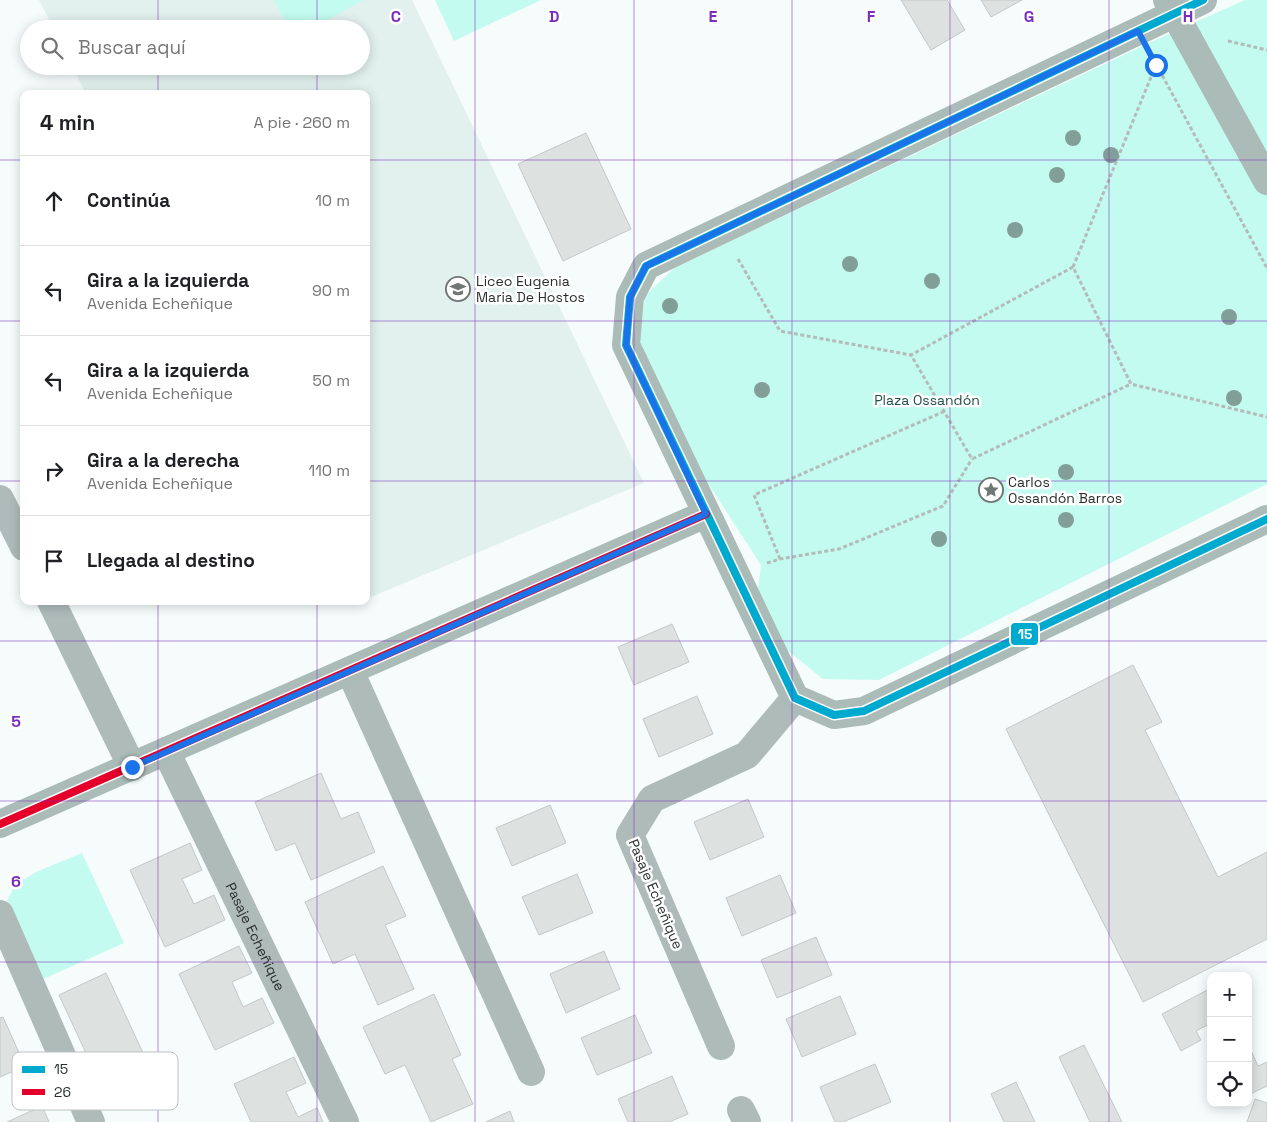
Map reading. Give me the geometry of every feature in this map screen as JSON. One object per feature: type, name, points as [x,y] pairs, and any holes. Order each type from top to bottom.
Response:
[{"type":"street","points":[[1203,0],[1171,6],[1138,31],[646,266],[630,297],[626,345],[795,698],[834,715],[864,712],[1267,519]]},
{"type":"street","points":[[1171,6],[1267,181]]},
{"type":"street","points":[[0,499],[20,539]]},
{"type":"street","points":[[0,824],[706,514]]},
{"type":"street","points":[[53,605],[132,767]]},
{"type":"street","points":[[350,671],[531,1072]]},
{"type":"street","name":"Pasaje Echeñique","points":[[721,1046],[630,834],[652,799],[747,754],[795,698]]},
{"type":"street","name":"Pasaje Echeñique","points":[[166,752],[345,1122]]},
{"type":"street","points":[[0,914],[60,1052]]},
{"type":"street","points":[[86,1110],[91,1122]]},
{"type":"path","points":[[1138,31],[1267,268]]},
{"type":"path","points":[[1224,40],[1267,50]]},
{"type":"path","points":[[721,229],[780,331],[911,355],[1073,267],[1156,65]]},
{"type":"path","points":[[1073,267],[1131,384]]},
{"type":"path","points":[[911,355],[972,459]]},
{"type":"path","points":[[739,579],[761,565],[780,559],[839,549],[943,506],[972,459],[1131,384],[1267,417]]},
{"type":"path","points":[[780,559],[754,496],[945,411]]},
{"type":"shaded area","name":"Liceo Eugenia Maria De Hostos","points":[[39,0],[412,0],[644,483],[370,597],[370,90],[84,90],[76,75],[370,75],[370,20],[49,20]]},
{"type":"green space","points":[[274,0],[364,0],[327,20],[284,20]]},
{"type":"green space","points":[[435,0],[541,0],[454,41]]},
{"type":"green space","name":"Plaza Ossandón","points":[[1245,0],[1267,0],[1267,484],[879,680],[823,679],[787,650],[758,589],[761,565],[704,477],[639,343],[645,296],[674,268],[1151,42]]},
{"type":"green space","points":[[82,853],[124,943],[41,980],[7,901],[15,885],[36,872]]},
{"type":"building","points":[[901,0],[947,0],[965,30],[931,50]]},
{"type":"building","points":[[981,0],[1022,0],[991,17]]},
{"type":"building","points":[[586,133],[631,229],[563,261],[518,164]]},
{"type":"building","points":[[672,624],[689,662],[634,685],[618,647]]},
{"type":"building","points":[[1133,665],[1162,722],[1145,730],[1218,877],[1267,852],[1267,939],[1143,1002],[1006,729]]},
{"type":"building","points":[[697,696],[713,734],[659,757],[643,719]]},
{"type":"building","points":[[321,773],[341,819],[358,812],[375,852],[311,880],[295,843],[276,851],[255,802]]},
{"type":"building","points":[[748,799],[764,837],[710,860],[694,822]]},
{"type":"building","points":[[550,805],[566,843],[512,866],[496,828]]},
{"type":"building","points":[[190,843],[202,870],[182,879],[194,904],[214,895],[225,920],[165,947],[130,870]]},
{"type":"building","points":[[383,866],[406,916],[385,925],[414,989],[378,1005],[355,954],[333,964],[305,902]]},
{"type":"building","points":[[577,874],[593,913],[539,935],[522,897]]},
{"type":"building","points":[[780,875],[796,913],[742,936],[726,898]]},
{"type":"building","points":[[816,937],[832,975],[777,998],[761,960]]},
{"type":"building","points":[[239,946],[252,973],[232,982],[243,1007],[262,998],[274,1023],[215,1050],[179,974]]},
{"type":"building","points":[[604,951],[620,989],[566,1013],[550,974]]},
{"type":"building","points":[[106,973],[143,1052],[85,1052],[59,995]]},
{"type":"building","points":[[1207,990],[1207,1025],[1196,1031],[1201,1040],[1181,1051],[1162,1014]]},
{"type":"building","points":[[434,994],[461,1055],[452,1059],[473,1104],[431,1122],[405,1065],[385,1074],[363,1027]]},
{"type":"building","points":[[840,996],[856,1034],[802,1057],[786,1019]]},
{"type":"building","points":[[635,1015],[652,1053],[597,1075],[581,1038]]},
{"type":"building","points":[[3,1017],[19,1052],[12,1052],[12,1072],[0,1077],[0,1018]]},
{"type":"building","points":[[1084,1045],[1122,1122],[1090,1122],[1059,1057]]},
{"type":"building","points":[[1252,1053],[1258,1066],[1267,1062],[1267,1086],[1252,1093]]},
{"type":"building","points":[[294,1057],[306,1083],[286,1092],[298,1117],[317,1108],[323,1122],[251,1122],[234,1084]]},
{"type":"building","points":[[875,1064],[891,1102],[843,1122],[835,1122],[820,1087]]},
{"type":"building","points":[[672,1076],[688,1114],[669,1122],[628,1122],[618,1099]]},
{"type":"building","points":[[1016,1082],[1035,1122],[1004,1122],[991,1094]]},
{"type":"building","points":[[1255,1099],[1267,1103],[1267,1122],[1247,1122]]},
{"type":"building","points":[[33,1110],[44,1110],[49,1122],[7,1122]]},
{"type":"building","points":[[510,1111],[514,1122],[486,1122]]},
{"type":"transit line","name":"15","points":[[1203,0],[646,266],[630,297],[626,345],[795,698],[834,715],[864,711],[1267,519]]},
{"type":"transit line","name":"26","points":[[0,824],[706,514]]},
{"type":"place","name":"Liceo Eugenia Maria De Hostos","points":[[458,289]]},
{"type":"place","name":"Carlos Ossandón Barros","points":[[991,490]]},
{"type":"route","points":[[132,767],[706,514],[626,345],[630,297],[646,266],[1138,31],[1156,65]]}]
